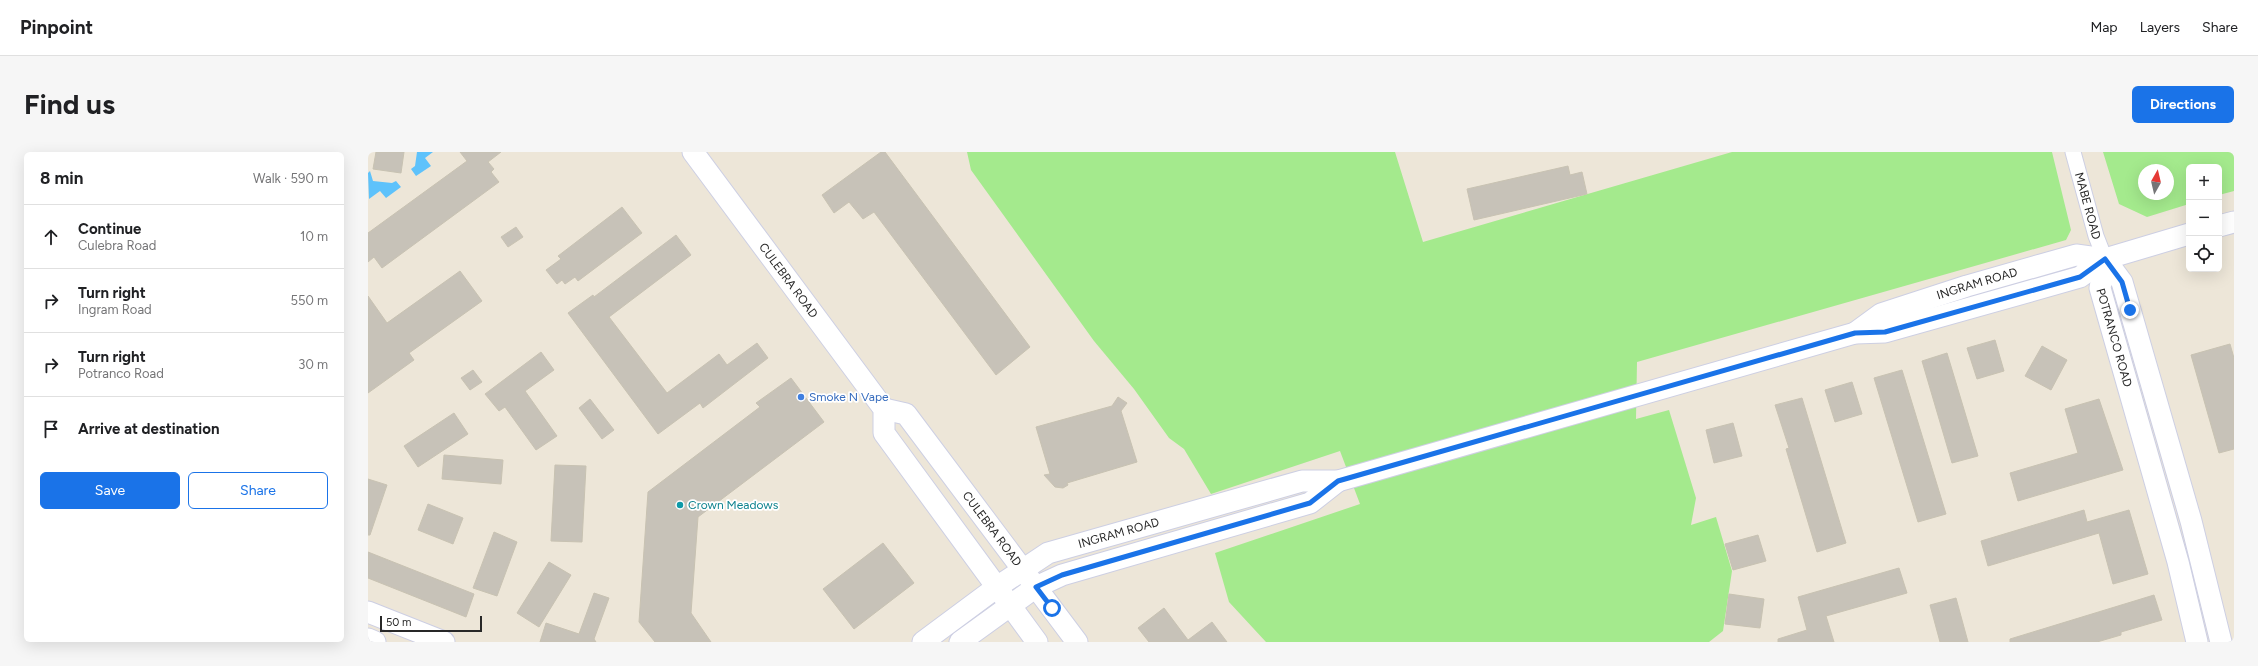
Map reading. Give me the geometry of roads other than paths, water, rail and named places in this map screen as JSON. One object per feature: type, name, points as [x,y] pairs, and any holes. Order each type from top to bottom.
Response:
[{"type":"street","name":"CULEBRA ROAD","points":[[693,152],[884,410],[906,414],[1077,642]]},
{"type":"street","name":"MABE ROAD","points":[[2073,152],[2096,236],[2105,259]]},
{"type":"street","points":[[2222,225],[2234,222]]},
{"type":"street","name":"INGRAM ROAD","points":[[923,642],[997,587],[1048,553],[1302,481],[1338,481],[1855,333],[1885,332],[2080,277],[2105,259],[2186,235]]},
{"type":"street","name":"POTRANCO ROAD","points":[[2105,259],[2122,282],[2191,521],[2221,642]]},
{"type":"street","name":"POTRANCO ROAD","points":[[2105,259],[2100,288],[2168,527],[2197,642]]},
{"type":"street","points":[[884,410],[884,432],[1037,642]]},
{"type":"street","name":"INGRAM ROAD","points":[[960,642],[1036,587],[1062,575],[1310,503],[1338,481]]},
{"type":"street","points":[[2168,527],[2191,521]]},
{"type":"street","points":[[368,612],[444,642]]},
{"type":"street","points":[[368,639],[375,642]]},
{"type":"water","points":[[417,152],[433,152],[425,158],[431,166],[416,176],[411,169],[415,166]]},
{"type":"water","points":[[370,171],[373,181],[392,183],[396,181],[401,187],[386,198],[380,191],[369,199],[368,173]]},
{"type":"place","name":"Smoke N Vape","points":[[801,397]]},
{"type":"place","name":"Crown Meadows","points":[[680,505]]}]
